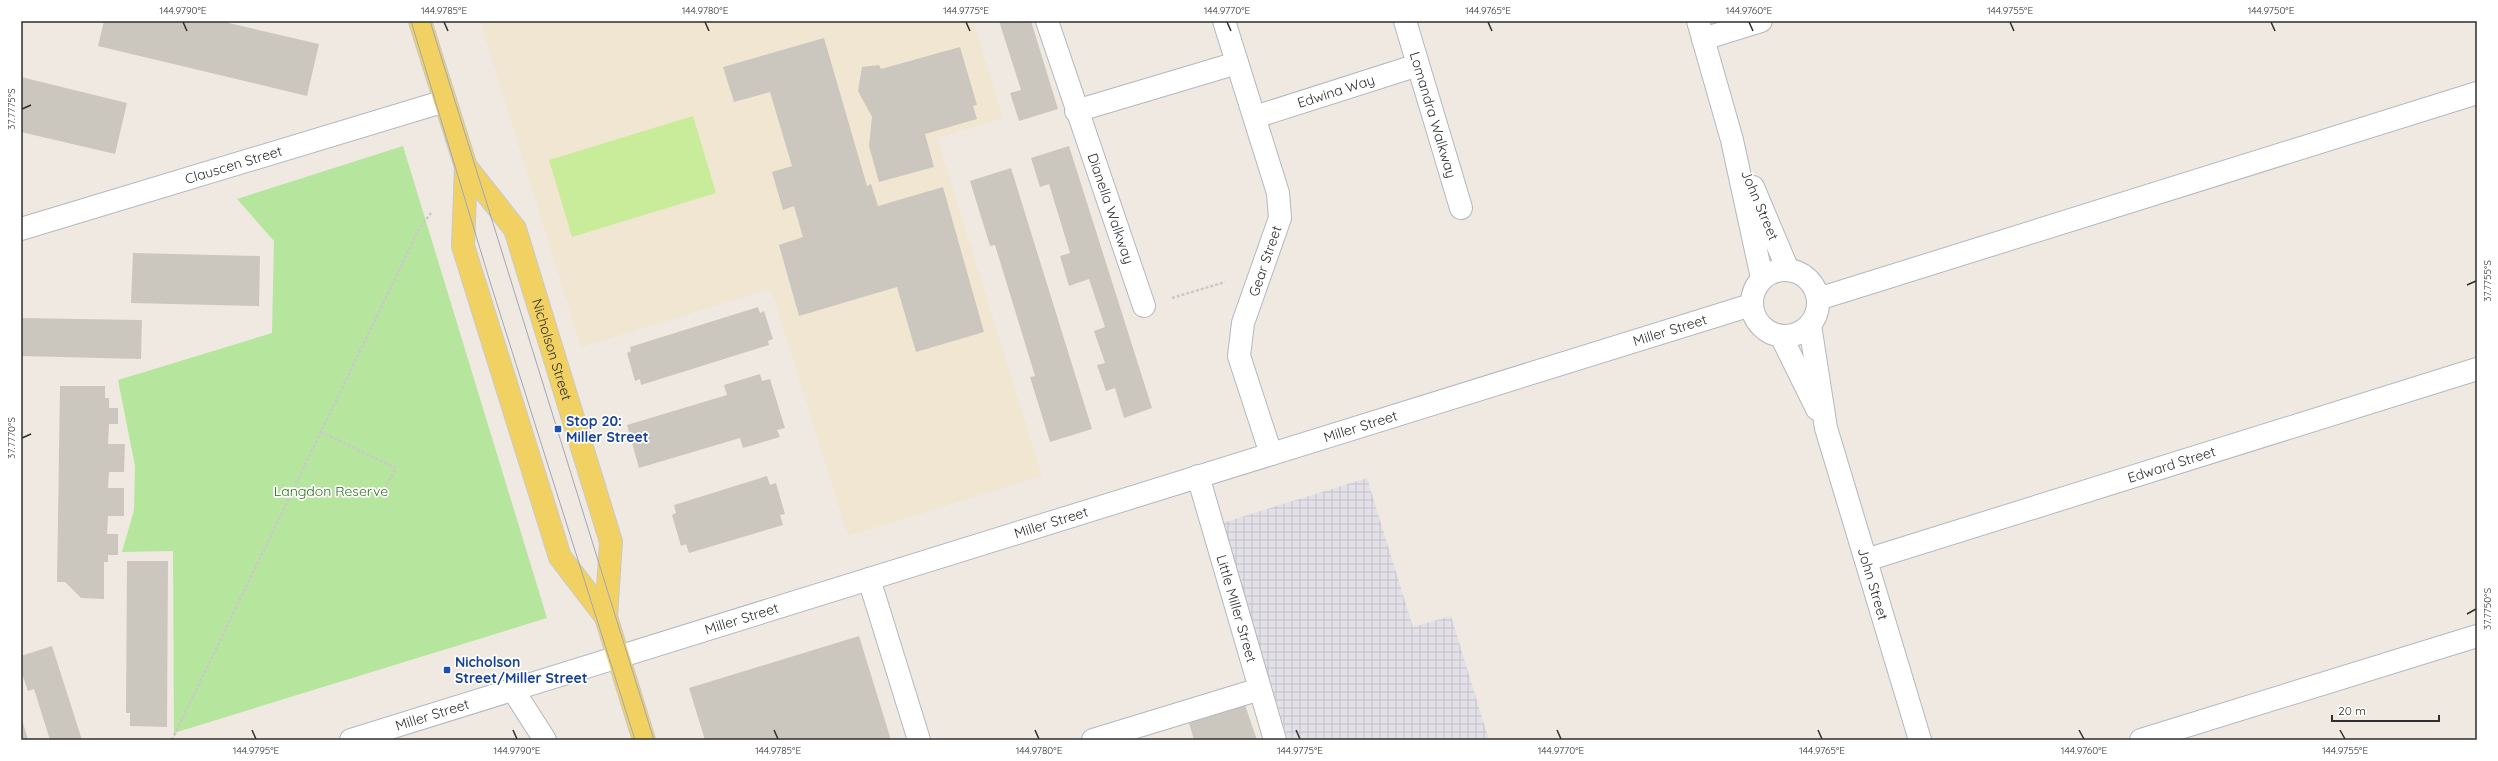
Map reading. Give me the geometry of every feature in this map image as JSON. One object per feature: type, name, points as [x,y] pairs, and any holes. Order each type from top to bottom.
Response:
[{"type":"main road","name":"Nicholson Street","points":[[420,21],[466,166],[515,229],[611,542],[606,617]]},
{"type":"main road","name":"Nicholson Street","points":[[466,166],[463,246],[465,254],[560,557],[606,617],[644,740]]},
{"type":"street","name":"Dianella Walkway","points":[[1047,21],[1076,111],[1144,306]]},
{"type":"street","name":"Gear Street","points":[[1224,21],[1278,193],[1280,218],[1243,323],[1239,356],[1272,454]]},
{"type":"street","name":"Lomandra Walkway","points":[[1405,21],[1461,208]]},
{"type":"street","points":[[1701,30],[1761,21]]},
{"type":"street","name":"John Street","points":[[1701,30],[1732,140],[1762,278]]},
{"type":"street","points":[[1076,111],[1237,63]]},
{"type":"street","name":"Edwina Way","points":[[1255,117],[1418,65]]},
{"type":"street","points":[[1818,299],[2477,93]]},
{"type":"street","name":"Clauscen Street","points":[[21,229],[445,101]]},
{"type":"street","name":"John Street","points":[[1732,140],[1788,270]]},
{"type":"street","points":[[1779,270],[1788,270],[1809,279],[1815,289],[1818,299],[1818,309],[1810,325],[1791,335],[1781,336],[1760,326],[1754,316],[1751,305],[1756,286],[1762,278],[1779,270]]},
{"type":"street","name":"Miller Street","points":[[351,740],[869,579],[945,557],[1198,476],[1751,305]]},
{"type":"street","name":"John Street","points":[[1810,325],[1826,428],[1920,740]]},
{"type":"street","name":"John Street","points":[[1781,336],[1826,428]]},
{"type":"street","name":"Edward Street","points":[[1866,560],[2477,369]]},
{"type":"street","name":"Little Miller Street","points":[[1198,476],[1275,740]]},
{"type":"street","points":[[869,579],[919,740]]},
{"type":"street","points":[[2141,740],[2477,636]]},
{"type":"street","points":[[1093,740],[1260,689]]},
{"type":"street","points":[[512,690],[545,740]]},
{"type":"path","points":[[172,740],[419,229],[431,213]]},
{"type":"path","points":[[1144,306],[1226,282]]},
{"type":"path","points":[[321,432],[396,468],[382,495]]},
{"type":"shaded area","points":[[480,21],[973,21],[1003,118],[937,138],[1042,476],[848,536],[771,289],[581,347]]},
{"type":"shaded area","points":[[1367,478],[1413,627],[1451,616],[1489,740],[1288,740],[1222,523]]},
{"type":"green space","points":[[693,116],[716,193],[572,237],[549,160]]},
{"type":"green space","name":"Langdon Reserve","points":[[403,146],[547,618],[174,733],[173,551],[122,552],[134,510],[135,466],[118,380],[272,333],[274,241],[237,199]]},
{"type":"building","points":[[104,21],[220,21],[319,44],[307,96],[98,46]]},
{"type":"building","points":[[999,21],[1031,21],[1058,109],[1019,121],[1010,93],[1021,90]]},
{"type":"building","points":[[824,38],[867,186],[871,184],[878,206],[943,187],[984,332],[916,352],[897,287],[799,316],[779,245],[803,237],[794,206],[783,210],[772,172],[792,166],[770,92],[734,102],[723,67]]},
{"type":"building","points":[[960,47],[977,105],[973,106],[977,119],[925,134],[934,167],[879,182],[869,146],[872,117],[858,91],[862,67],[879,65],[881,69]]},
{"type":"building","points":[[21,77],[127,103],[115,154],[21,132]]},
{"type":"building","points":[[1069,146],[1152,408],[1124,418],[1115,388],[1106,391],[1097,365],[1105,363],[1094,331],[1105,327],[1089,279],[1069,286],[1060,256],[1070,253],[1049,184],[1040,187],[1031,158]]},
{"type":"building","points":[[1011,168],[1092,429],[1050,442],[1030,377],[1035,376],[995,245],[990,246],[970,181]]},
{"type":"building","points":[[133,253],[260,256],[259,306],[131,303]]},
{"type":"building","points":[[758,307],[760,313],[764,311],[773,339],[768,341],[769,345],[641,385],[640,379],[635,381],[627,353],[631,351],[630,347]]},
{"type":"building","points":[[21,318],[142,320],[141,359],[21,356]]},
{"type":"building","points":[[760,374],[762,381],[770,379],[785,428],[777,430],[780,437],[743,448],[740,438],[639,468],[627,425],[727,395],[724,385]]},
{"type":"building","points":[[60,386],[105,386],[105,398],[109,398],[109,408],[118,408],[118,424],[109,424],[108,444],[125,444],[124,472],[109,472],[108,488],[124,488],[124,516],[108,516],[107,534],[118,534],[118,555],[108,555],[108,562],[104,562],[104,599],[81,598],[65,582],[57,582]]},
{"type":"building","points":[[767,476],[770,485],[776,483],[785,514],[780,515],[783,525],[689,553],[686,544],[681,546],[672,515],[676,513],[674,505]]},
{"type":"building","points":[[127,561],[168,561],[167,727],[130,726],[130,713],[126,713]]},
{"type":"building","points":[[859,636],[891,740],[705,740],[689,688]]},
{"type":"building","points":[[52,646],[82,740],[50,740],[34,689],[28,691],[21,671],[21,656]]},
{"type":"building","points":[[1245,705],[1257,740],[1194,740],[1189,723]]},
{"type":"building","points":[[21,717],[28,739],[24,740],[21,740]]},
{"type":"tram line","points":[[411,21],[491,285],[635,740]]},
{"type":"tram line","points":[[430,21],[654,740]]},
{"type":"place","name":"Stop 20: Miller Street","points":[[558,429]]},
{"type":"place","name":"Nicholson Street/Miller Street","points":[[447,670]]}]
